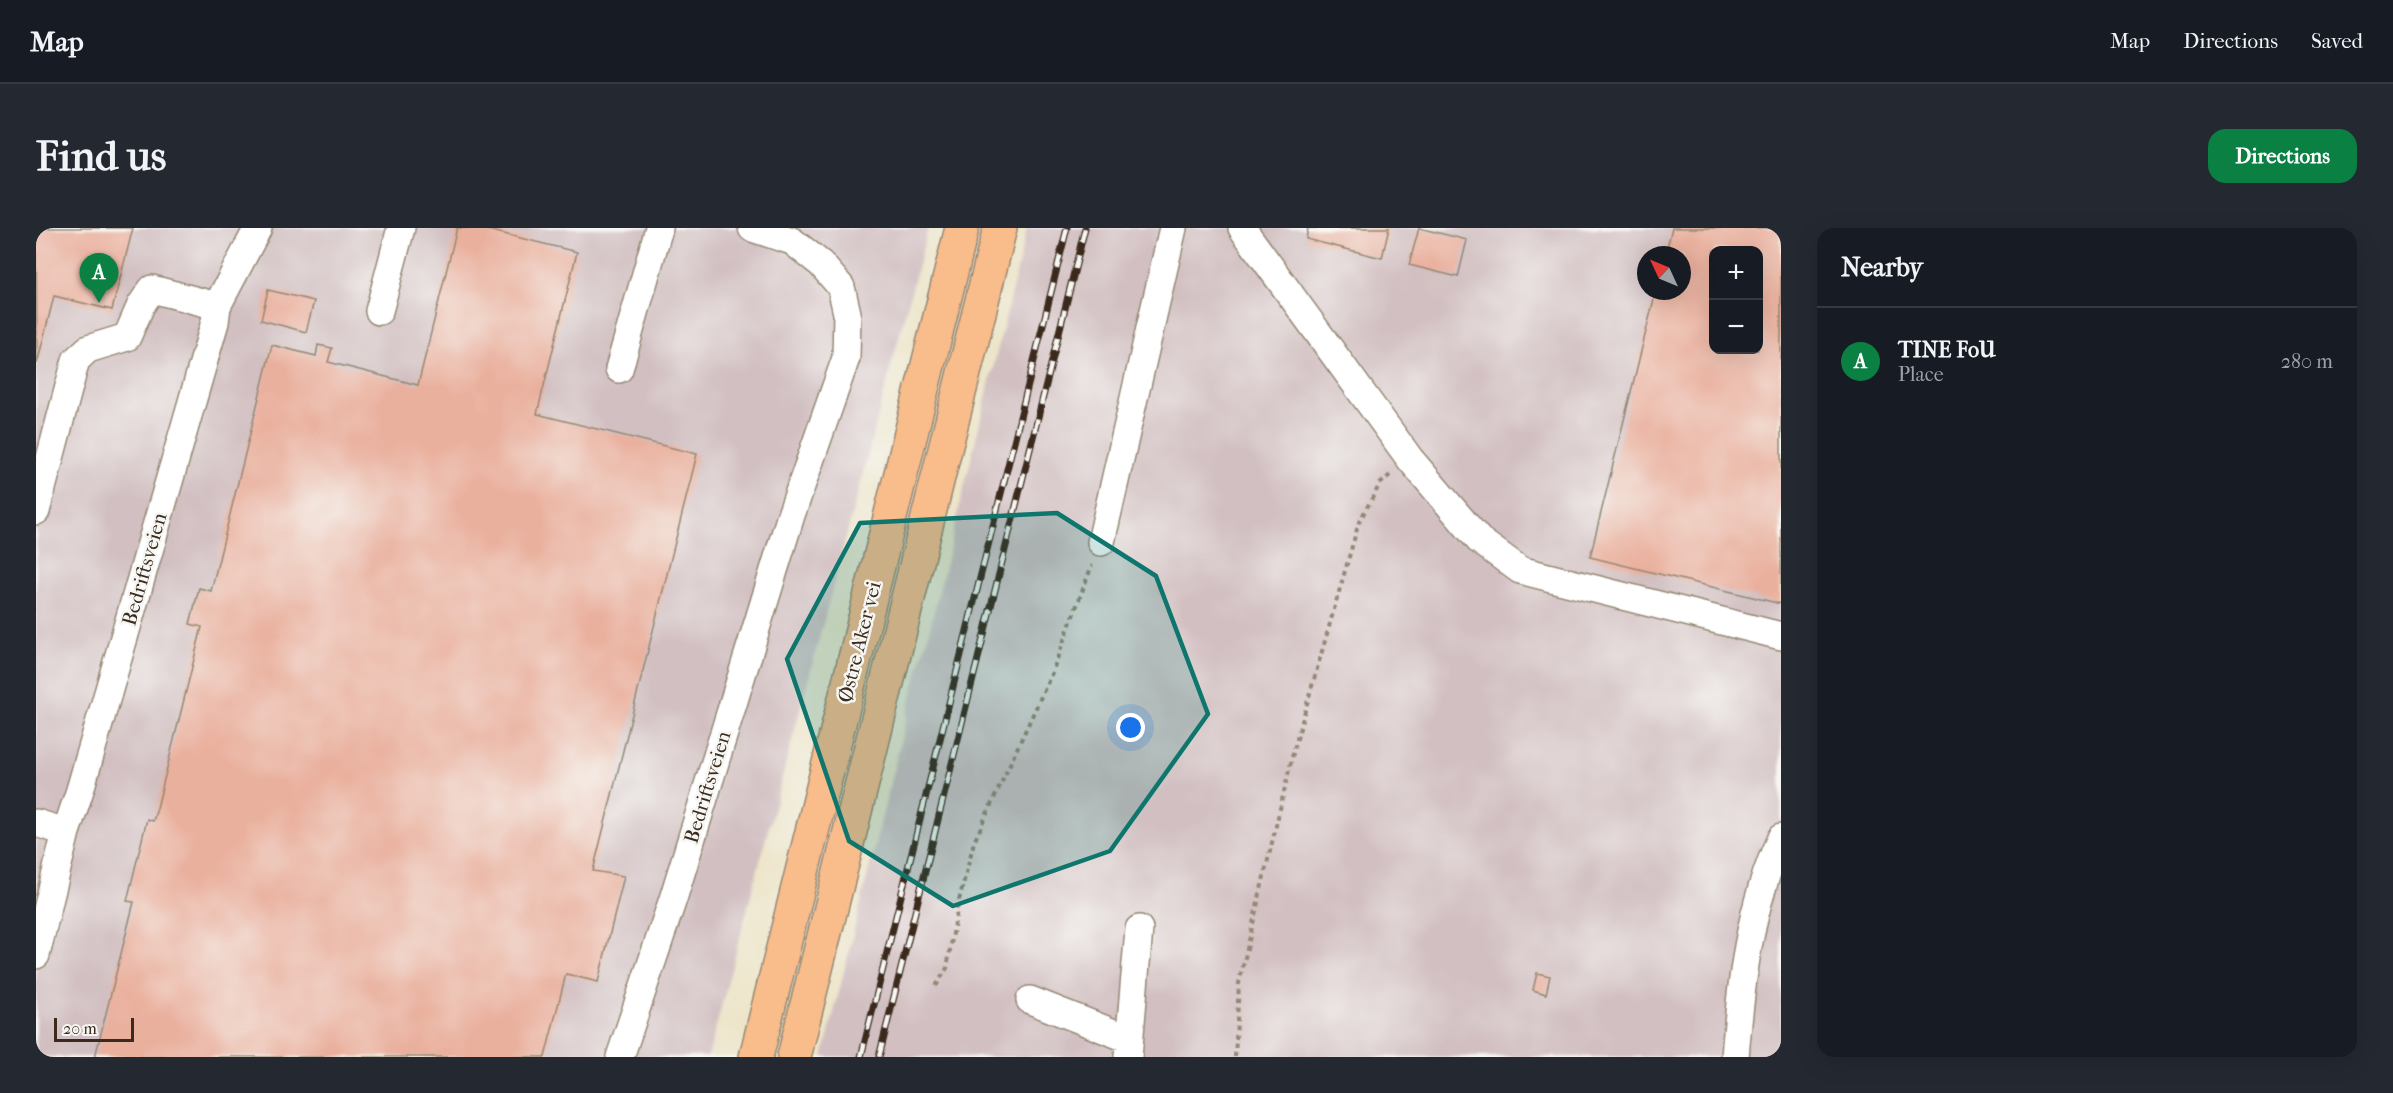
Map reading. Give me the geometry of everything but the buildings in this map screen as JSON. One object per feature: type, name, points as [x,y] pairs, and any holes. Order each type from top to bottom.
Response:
[{"type":"highway","name":"Østre Aker vei","points":[[756,1057],[962,228]]},
{"type":"highway","name":"Østre Aker vei","points":[[794,1057],[1000,228]]},
{"type":"lane","name":"Bedriftsveien","points":[[36,955],[66,832],[215,322],[217,306],[258,228]]},
{"type":"lane","points":[[379,311],[401,228]]},
{"type":"lane","points":[[620,369],[659,228]]},
{"type":"lane","name":"Bedriftsveien","points":[[620,1057],[673,899],[790,515],[846,358],[846,313],[841,287],[821,264],[792,241],[752,228]]},
{"type":"lane","points":[[1101,542],[1173,228]]},
{"type":"lane","points":[[1242,228],[1410,459],[1479,540],[1520,570],[1781,636]]},
{"type":"lane","points":[[36,511],[76,360],[88,349],[127,337],[141,305],[152,289],[217,306]]},
{"type":"lane","points":[[36,823],[66,832]]},
{"type":"lane","points":[[1735,1057],[1741,982],[1756,907],[1768,866],[1781,838]]},
{"type":"lane","points":[[1030,1000],[1128,1048],[1139,929]]},
{"type":"path","points":[[1235,1057],[1239,983],[1294,749],[1359,522],[1380,484],[1410,459]]},
{"type":"path","points":[[936,986],[947,968],[958,904],[974,842],[1051,675],[1101,542]]},
{"type":"highlighted area","points":[[1057,513],[1156,576],[1208,714],[1110,851],[953,906],[849,841],[787,659],[860,523]]},
{"type":"shaded area","points":[[36,228],[928,228],[708,1057],[36,1057]]},
{"type":"shaded area","points":[[1027,228],[1781,228],[1781,1057],[823,1057]]},
{"type":"railway","points":[[861,1057],[1067,228]]},
{"type":"railway","points":[[879,1057],[1085,228]]},
{"type":"place","name":"TINE FoU","points":[[99,303]]}]
